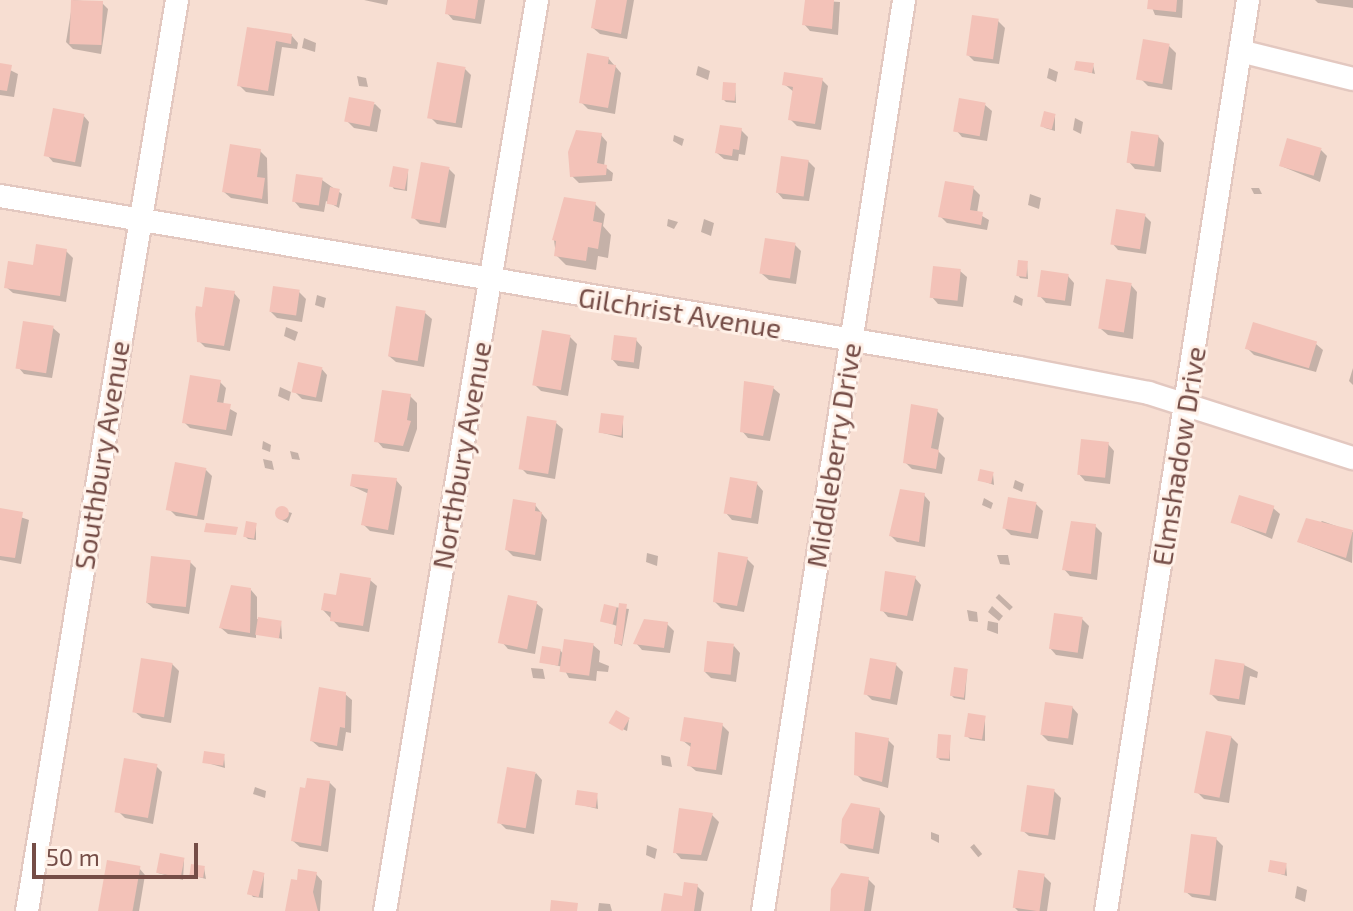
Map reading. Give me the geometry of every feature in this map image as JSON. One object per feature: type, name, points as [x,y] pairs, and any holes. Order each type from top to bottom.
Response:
[{"type":"street","name":"Southbury Avenue","points":[[27,911],[177,0]]},
{"type":"street","name":"Northbury Avenue","points":[[385,911],[537,0]]},
{"type":"street","name":"Middleberry Drive","points":[[763,911],[904,0]]},
{"type":"street","name":"Elmshadow Drive","points":[[1106,911],[1248,0]]},
{"type":"street","points":[[1240,51],[1353,79]]},
{"type":"street","name":"Gilchrist Avenue","points":[[0,196],[1019,368],[1186,404],[1353,458]]},
{"type":"shaded area","points":[[0,0],[1353,0],[1353,911],[0,911]]},
{"type":"building","points":[[71,0],[103,1],[101,45],[69,44]]},
{"type":"building","points":[[447,0],[478,0],[475,19],[445,14]]},
{"type":"building","points":[[596,0],[627,0],[621,34],[591,28]]},
{"type":"building","points":[[805,0],[834,0],[832,29],[802,25]]},
{"type":"building","points":[[1148,0],[1177,0],[1176,12],[1147,9]]},
{"type":"building","points":[[972,15],[999,19],[993,59],[966,56]]},
{"type":"building","points":[[247,27],[292,34],[291,44],[276,41],[268,91],[237,86]]},
{"type":"building","points":[[1143,39],[1170,44],[1162,84],[1136,79]]},
{"type":"building","points":[[587,53],[609,57],[608,64],[616,65],[608,108],[579,103]]},
{"type":"building","points":[[1076,61],[1094,63],[1092,73],[1074,70]]},
{"type":"building","points":[[437,62],[466,67],[456,123],[427,118]]},
{"type":"building","points":[[0,63],[12,65],[7,91],[0,90]]},
{"type":"building","points":[[784,72],[823,78],[815,124],[788,120],[793,87],[782,85]]},
{"type":"building","points":[[723,82],[736,83],[735,101],[722,100]]},
{"type":"building","points":[[349,97],[375,102],[370,127],[344,122]]},
{"type":"building","points":[[959,98],[986,103],[980,136],[953,131]]},
{"type":"building","points":[[53,108],[84,114],[75,162],[44,156]]},
{"type":"building","points":[[1044,111],[1056,114],[1052,129],[1040,127]]},
{"type":"building","points":[[720,125],[742,128],[739,150],[733,149],[732,156],[715,153]]},
{"type":"building","points":[[576,130],[602,133],[597,163],[607,165],[606,175],[570,177],[568,152]]},
{"type":"building","points":[[1131,131],[1159,135],[1154,167],[1127,163]]},
{"type":"building","points":[[1287,138],[1322,148],[1314,176],[1279,166]]},
{"type":"building","points":[[230,144],[261,149],[257,177],[265,178],[262,199],[222,192]]},
{"type":"building","points":[[781,156],[809,160],[804,197],[776,193]]},
{"type":"building","points":[[421,162],[450,167],[440,223],[411,218]]},
{"type":"building","points":[[393,166],[409,169],[405,190],[389,187]]},
{"type":"building","points":[[296,174],[323,178],[319,205],[292,202]]},
{"type":"building","points":[[945,181],[974,186],[970,210],[983,212],[981,225],[938,217]]},
{"type":"building","points":[[330,187],[340,189],[337,206],[327,204]]},
{"type":"building","points":[[564,197],[596,202],[593,221],[602,223],[598,249],[588,247],[586,261],[554,256],[556,241],[552,240]]},
{"type":"building","points":[[1116,209],[1146,214],[1140,249],[1110,245]]},
{"type":"building","points":[[765,238],[796,243],[790,278],[759,274]]},
{"type":"building","points":[[36,244],[67,249],[60,296],[4,288],[8,261],[33,265]]},
{"type":"building","points":[[1018,260],[1028,261],[1026,277],[1016,276]]},
{"type":"building","points":[[933,266],[961,269],[958,301],[930,298]]},
{"type":"building","points":[[1041,270],[1069,274],[1065,301],[1037,297]]},
{"type":"building","points":[[1106,279],[1132,283],[1124,332],[1098,328]]},
{"type":"building","points":[[273,286],[300,290],[296,316],[269,312]]},
{"type":"building","points":[[205,287],[235,291],[224,346],[197,342],[196,306],[202,307]]},
{"type":"building","points":[[396,306],[426,311],[418,361],[388,356]]},
{"type":"building","points":[[23,321],[54,326],[46,373],[15,368]]},
{"type":"building","points":[[1253,322],[1317,342],[1309,368],[1245,349]]},
{"type":"building","points":[[542,330],[571,335],[561,390],[532,385]]},
{"type":"building","points":[[614,335],[637,338],[634,363],[611,360]]},
{"type":"building","points":[[298,362],[322,367],[316,398],[292,392]]},
{"type":"building","points":[[190,375],[221,380],[217,402],[231,404],[226,430],[182,423]]},
{"type":"building","points":[[744,381],[774,386],[763,436],[740,432]]},
{"type":"building","points":[[382,390],[411,394],[407,420],[411,421],[403,446],[374,442]]},
{"type":"building","points":[[911,404],[938,409],[931,448],[939,450],[936,469],[903,463]]},
{"type":"building","points":[[601,413],[624,416],[621,436],[599,433]]},
{"type":"building","points":[[527,416],[557,421],[548,474],[519,469]]},
{"type":"building","points":[[1081,439],[1109,442],[1105,478],[1077,475]]},
{"type":"building","points":[[175,462],[206,468],[197,516],[166,510]]},
{"type":"building","points":[[980,469],[994,472],[991,484],[978,481]]},
{"type":"building","points":[[352,474],[397,478],[388,530],[361,525],[368,489],[350,486]]},
{"type":"building","points":[[730,477],[758,482],[751,518],[724,513]]},
{"type":"building","points":[[900,489],[925,493],[919,542],[889,536]]},
{"type":"building","points":[[1239,495],[1274,506],[1266,534],[1231,523]]},
{"type":"building","points":[[1008,497],[1037,502],[1031,534],[1002,529]]},
{"type":"building","points":[[513,499],[536,503],[535,511],[542,512],[535,555],[505,550]]},
{"type":"building","points":[[282,506],[289,513],[282,520],[275,513]]},
{"type":"building","points":[[0,508],[23,512],[15,558],[0,556]]},
{"type":"building","points":[[1306,518],[1353,530],[1346,558],[1297,542]]},
{"type":"building","points":[[246,521],[257,523],[254,539],[243,537]]},
{"type":"building","points":[[1071,521],[1096,524],[1091,574],[1062,570]]},
{"type":"building","points":[[206,523],[238,527],[236,535],[204,532]]},
{"type":"building","points":[[718,552],[748,557],[737,606],[713,602]]},
{"type":"building","points":[[151,556],[191,560],[186,607],[146,603]]},
{"type":"building","points":[[885,571],[916,576],[907,616],[880,611]]},
{"type":"building","points":[[340,573],[371,578],[363,626],[330,621],[331,612],[321,610],[324,593],[336,595]]},
{"type":"building","points":[[231,585],[251,588],[250,633],[219,628]]},
{"type":"building","points":[[508,595],[537,601],[527,649],[498,643]]},
{"type":"building","points":[[619,603],[627,604],[622,645],[614,644]]},
{"type":"building","points":[[604,604],[617,607],[613,624],[600,622]]},
{"type":"building","points":[[1054,613],[1083,617],[1078,653],[1049,649]]},
{"type":"building","points":[[258,617],[282,621],[279,639],[255,635]]},
{"type":"building","points":[[644,619],[668,622],[664,648],[633,644]]},
{"type":"building","points":[[564,639],[594,643],[589,676],[559,672]]},
{"type":"building","points":[[707,641],[734,644],[731,675],[704,672]]},
{"type":"building","points":[[542,646],[561,649],[558,666],[539,663]]},
{"type":"building","points":[[141,658],[173,663],[164,717],[132,712]]},
{"type":"building","points":[[870,658],[897,663],[890,699],[864,694]]},
{"type":"building","points":[[1215,659],[1245,664],[1239,699],[1209,695]]},
{"type":"building","points":[[954,667],[968,669],[964,698],[950,696]]},
{"type":"building","points":[[319,687],[346,692],[345,728],[340,727],[337,746],[310,741]]},
{"type":"building","points":[[1045,702],[1073,706],[1068,739],[1040,735]]},
{"type":"building","points":[[616,710],[630,718],[622,731],[608,723]]},
{"type":"building","points":[[968,713],[986,716],[982,740],[964,737]]},
{"type":"building","points":[[684,717],[723,723],[716,770],[687,766],[691,743],[680,741]]},
{"type":"building","points":[[1206,731],[1232,736],[1220,798],[1194,793]]},
{"type":"building","points":[[855,732],[889,738],[882,782],[854,775]]},
{"type":"building","points":[[938,734],[951,735],[949,759],[936,758]]},
{"type":"building","points":[[204,751],[225,754],[223,766],[202,763]]},
{"type":"building","points":[[124,758],[157,764],[148,818],[114,812]]},
{"type":"building","points":[[507,767],[536,772],[526,828],[497,823]]},
{"type":"building","points":[[307,778],[330,781],[321,846],[291,841],[300,787],[305,788]]},
{"type":"building","points":[[1027,785],[1055,789],[1048,835],[1020,832]]},
{"type":"building","points":[[577,790],[598,793],[596,808],[575,805]]},
{"type":"building","points":[[851,803],[880,808],[873,849],[840,843],[842,819]]},
{"type":"building","points":[[679,808],[713,813],[701,855],[673,853]]},
{"type":"building","points":[[1191,834],[1217,837],[1210,896],[1184,893]]},
{"type":"building","points":[[160,853],[185,858],[181,877],[156,873]]},
{"type":"building","points":[[107,860],[140,866],[133,911],[98,911]]},
{"type":"building","points":[[1270,860],[1287,863],[1285,875],[1268,872]]},
{"type":"building","points":[[191,864],[205,866],[203,878],[189,876]]},
{"type":"building","points":[[298,869],[317,872],[313,892],[318,911],[285,911],[291,879],[297,880]]},
{"type":"building","points":[[253,870],[265,873],[259,897],[247,894]]},
{"type":"building","points":[[1018,870],[1045,874],[1040,911],[1013,908]]},
{"type":"building","points":[[841,873],[869,877],[864,911],[830,911],[831,889]]},
{"type":"building","points":[[684,882],[698,884],[694,911],[661,911],[664,893],[682,896]]},
{"type":"building","points":[[551,900],[578,903],[577,911],[550,911]]}]
